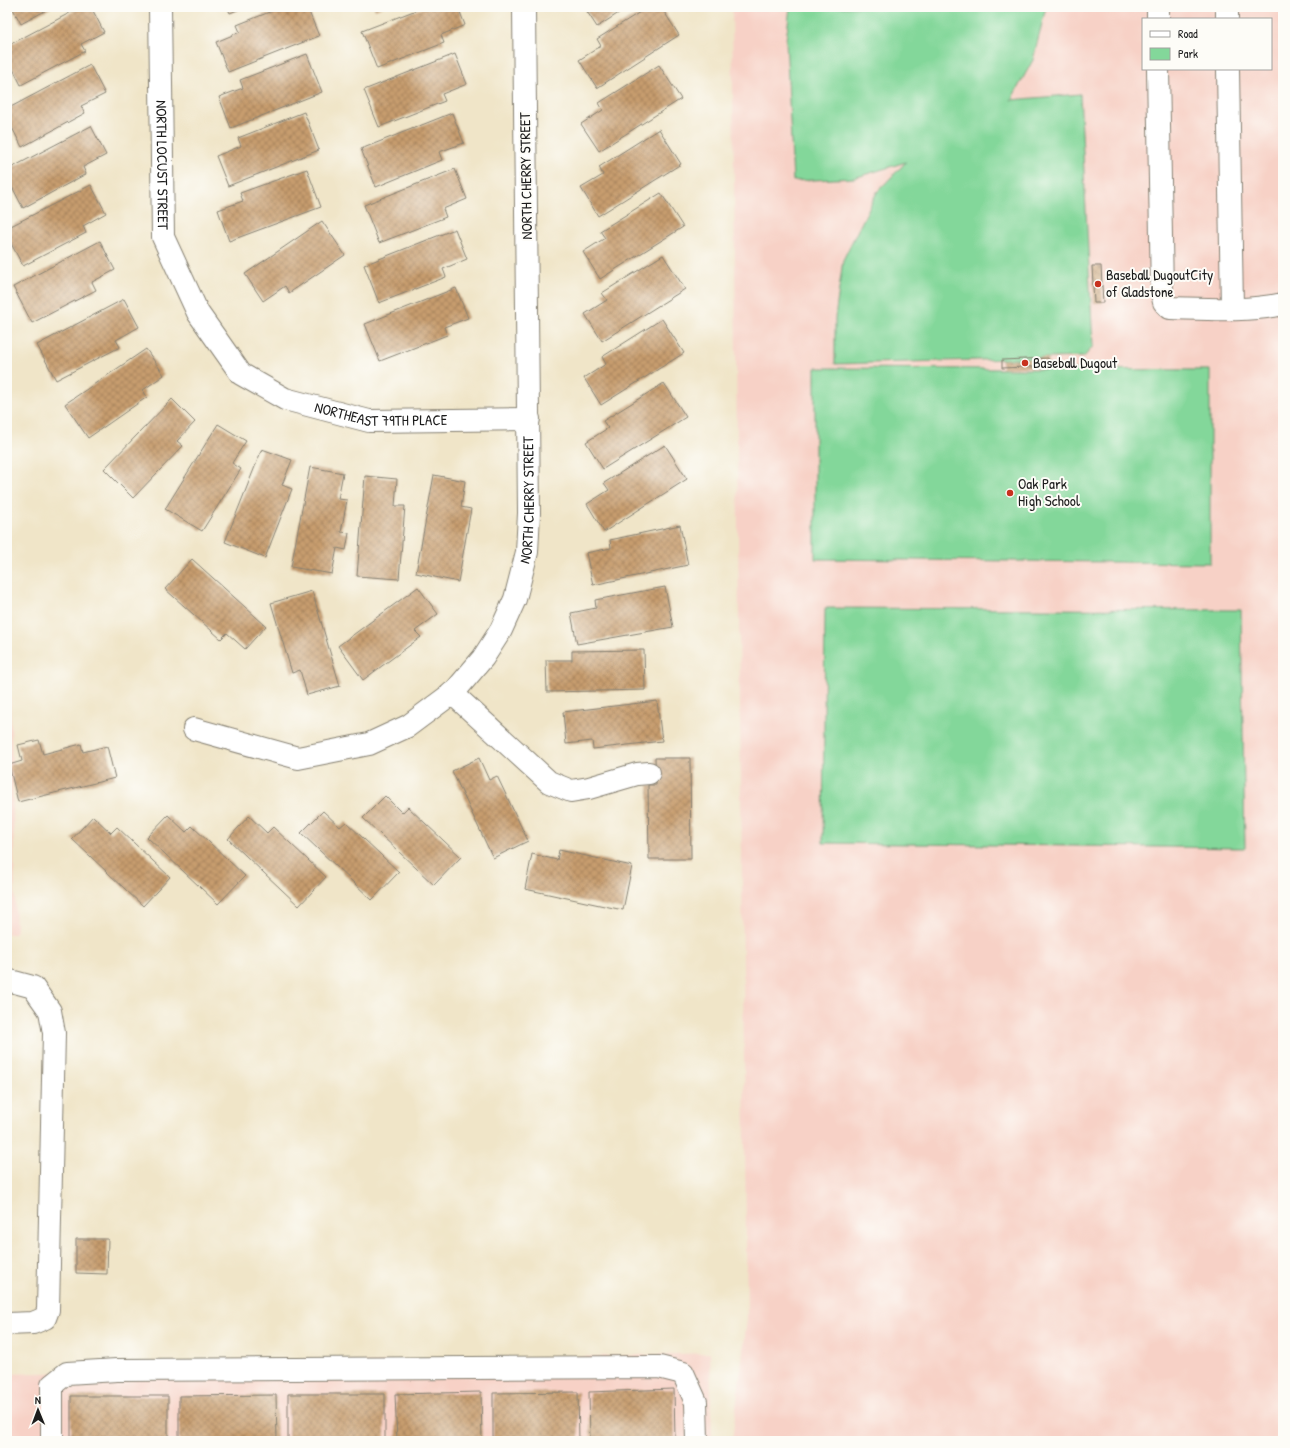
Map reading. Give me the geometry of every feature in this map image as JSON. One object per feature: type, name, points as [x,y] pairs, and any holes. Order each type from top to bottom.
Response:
[{"type":"street","name":"NORTH LOCUST STREET","points":[[160,7],[163,237],[198,313],[241,374]]},
{"type":"street","name":"NORTH CHERRY STREET","points":[[194,729],[298,758],[369,744],[408,726],[452,693],[484,658],[501,630],[515,598],[527,552],[530,514],[524,7]]},
{"type":"street","points":[[1158,7],[1158,18]]},
{"type":"street","points":[[1227,7],[1227,18]]},
{"type":"street","points":[[1158,70],[1162,293],[1164,302],[1170,308],[1266,308],[1283,304]]},
{"type":"street","points":[[1228,70],[1232,308]]},
{"type":"street","name":"NORTHEAST 79TH PLACE","points":[[241,374],[285,399],[369,421],[529,419]]},
{"type":"street","points":[[452,693],[549,782],[571,791],[589,788],[636,774],[649,773]]},
{"type":"street","points":[[7,980],[33,987],[50,1011],[54,1033],[48,1310],[45,1318],[33,1323],[7,1324]]},
{"type":"street","points":[[52,1441],[52,1385],[67,1373],[125,1370],[659,1367],[682,1373],[696,1402],[697,1441]]},
{"type":"shaded area","name":"Oak Park High School","points":[[732,7],[1283,7],[1283,1441],[732,1441],[747,1319]]},
{"type":"shaded area","points":[[7,563],[16,934],[7,934]]},
{"type":"shaded area","points":[[710,1353],[712,1441],[7,1441],[7,1374]]},
{"type":"green space","points":[[790,7],[1046,7],[1033,60],[1011,100],[1080,94],[1093,346],[1084,357],[835,364],[835,318],[843,260],[877,192],[906,162],[854,178],[793,181],[786,40]]},
{"type":"green space","points":[[815,368],[1210,370],[1210,563],[815,559]]},
{"type":"green space","points":[[825,608],[1241,610],[1245,848],[823,843]]},
{"type":"building","points":[[12,7],[52,7],[21,24]]},
{"type":"building","points":[[81,7],[91,7],[104,32],[81,44],[85,51],[21,85],[7,57],[7,46]]},
{"type":"building","points":[[227,7],[245,7],[230,13]]},
{"type":"building","points":[[282,7],[307,7],[319,36],[228,72],[216,42],[240,32],[237,25]]},
{"type":"building","points":[[374,7],[383,7],[375,10]]},
{"type":"building","points":[[424,7],[458,7],[465,25],[441,35],[444,43],[377,69],[362,31]]},
{"type":"building","points":[[584,7],[628,7],[597,27]]},
{"type":"building","points":[[648,7],[661,7],[679,35],[597,88],[579,60],[601,46],[597,39]]},
{"type":"building","points":[[307,54],[322,92],[231,128],[219,97],[243,88],[240,80]]},
{"type":"building","points":[[455,54],[467,84],[442,94],[445,101],[379,127],[364,90]]},
{"type":"building","points":[[90,65],[105,94],[81,106],[85,113],[22,147],[7,118],[7,109]]},
{"type":"building","points":[[659,65],[681,99],[599,151],[581,124],[603,110],[599,103]]},
{"type":"building","points":[[304,112],[319,150],[228,186],[216,156],[241,146],[238,138]]},
{"type":"building","points":[[452,113],[464,143],[439,152],[442,160],[376,187],[361,149]]},
{"type":"building","points":[[91,126],[106,155],[83,167],[86,174],[23,208],[7,177],[7,170]]},
{"type":"building","points":[[659,129],[681,164],[598,216],[581,188],[603,175],[599,167]]},
{"type":"building","points":[[307,169],[321,207],[229,241],[218,210],[243,201],[240,193]]},
{"type":"building","points":[[455,169],[467,199],[443,209],[446,217],[379,243],[364,205]]},
{"type":"building","points":[[91,185],[106,213],[83,226],[86,233],[23,266],[7,236],[7,228]]},
{"type":"building","points":[[661,193],[683,227],[600,279],[583,252],[605,238],[600,231]]},
{"type":"building","points":[[322,221],[345,255],[289,293],[285,286],[263,301],[245,274]]},
{"type":"building","points":[[455,229],[467,259],[443,269],[446,277],[379,303],[364,265]]},
{"type":"building","points":[[100,241],[115,270],[92,282],[96,290],[32,323],[13,287]]},
{"type":"building","points":[[663,255],[685,289],[602,341],[585,314],[607,300],[602,293]]},
{"type":"building","name":"Baseball DugoutCity of Gladstone","points":[[1092,266],[1101,266],[1103,303],[1094,303]]},
{"type":"building","points":[[456,288],[468,318],[444,327],[447,335],[380,361],[365,324]]},
{"type":"building","points":[[124,299],[139,327],[116,340],[120,347],[56,380],[37,345]]},
{"type":"building","points":[[662,319],[684,353],[601,405],[584,378],[606,364],[602,357]]},
{"type":"building","points":[[146,349],[164,375],[143,390],[147,397],[88,438],[65,404]]},
{"type":"building","name":"Baseball Dugout","points":[[1048,358],[1049,366],[1002,368],[1002,360]]},
{"type":"building","points":[[664,383],[686,417],[603,469],[586,442],[608,428],[603,421]]},
{"type":"building","points":[[172,399],[195,422],[177,441],[183,446],[133,498],[104,469]]},
{"type":"building","points":[[218,424],[246,441],[232,463],[241,469],[202,531],[165,509]]},
{"type":"building","points":[[665,445],[687,479],[604,532],[587,504],[609,490],[604,483]]},
{"type":"building","points":[[262,449],[292,460],[282,485],[292,489],[265,558],[225,542]]},
{"type":"building","points":[[310,467],[343,473],[338,499],[347,500],[341,532],[349,533],[346,550],[337,548],[332,574],[291,567]]},
{"type":"building","points":[[434,475],[465,481],[461,507],[471,509],[458,582],[416,573]]},
{"type":"building","points":[[365,476],[397,479],[395,506],[405,506],[399,579],[357,576]]},
{"type":"building","points":[[680,525],[688,565],[593,585],[586,553],[611,548],[610,540]]},
{"type":"building","points":[[192,559],[266,626],[245,649],[227,633],[221,639],[165,589]]},
{"type":"building","points":[[418,587],[438,614],[415,631],[421,637],[363,680],[338,646]]},
{"type":"building","points":[[665,587],[673,627],[577,644],[571,613],[596,608],[595,600]]},
{"type":"building","points":[[312,591],[340,686],[307,695],[300,670],[292,673],[271,603]]},
{"type":"building","points":[[644,650],[645,690],[547,692],[546,660],[572,660],[572,651]]},
{"type":"building","points":[[657,701],[662,741],[593,749],[592,741],[566,744],[563,712]]},
{"type":"building","points":[[39,740],[43,754],[81,744],[83,752],[107,746],[115,778],[18,802],[9,765],[22,761],[18,745]]},
{"type":"building","points":[[479,758],[489,780],[497,776],[528,841],[493,858],[452,771]]},
{"type":"building","points":[[655,758],[690,758],[691,859],[649,859],[648,785],[656,785]]},
{"type":"building","points":[[385,796],[402,813],[408,807],[461,857],[434,885],[363,818]]},
{"type":"building","points":[[323,811],[340,827],[346,822],[399,872],[372,900],[301,833]]},
{"type":"building","points":[[168,815],[186,832],[192,826],[245,876],[218,904],[147,837]]},
{"type":"building","points":[[93,816],[111,833],[117,827],[170,877],[143,906],[72,839]]},
{"type":"building","points":[[249,816],[267,833],[273,827],[326,877],[299,906],[228,839]]},
{"type":"building","points":[[559,850],[632,866],[623,910],[525,889],[532,854],[557,860]]},
{"type":"building","points":[[76,1239],[108,1239],[107,1274],[76,1273]]},
{"type":"building","points":[[674,1389],[675,1439],[590,1441],[589,1392]]},
{"type":"building","points":[[481,1392],[482,1441],[397,1441],[395,1394]]},
{"type":"building","points":[[578,1392],[579,1441],[493,1441],[493,1393]]},
{"type":"building","points":[[288,1394],[385,1394],[385,1441],[288,1441]]},
{"type":"building","points":[[276,1395],[277,1441],[179,1441],[179,1396]]},
{"type":"building","points":[[71,1396],[168,1396],[168,1441],[71,1441]]},
{"type":"place","name":"Baseball DugoutCity of Gladstone","points":[[1098,284]]},
{"type":"place","name":"Baseball Dugout","points":[[1025,363]]},
{"type":"place","name":"Oak Park High School","points":[[1010,493]]}]
